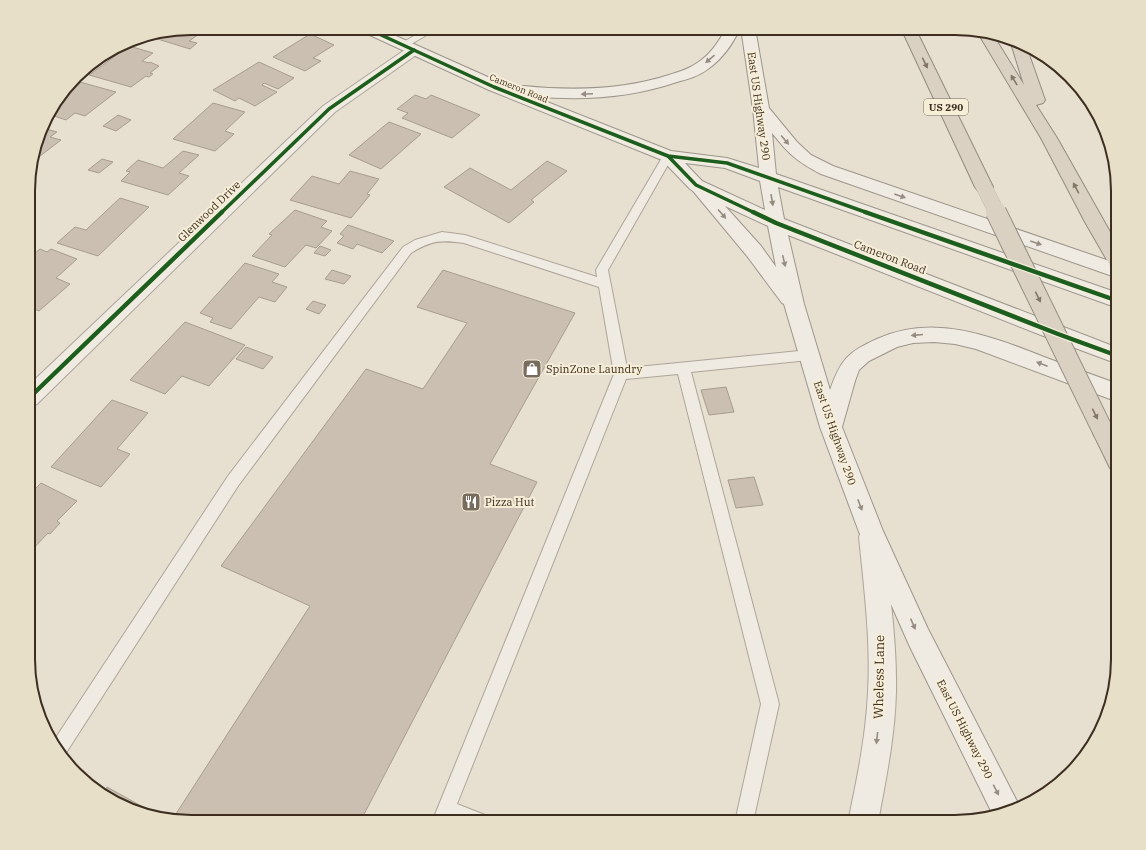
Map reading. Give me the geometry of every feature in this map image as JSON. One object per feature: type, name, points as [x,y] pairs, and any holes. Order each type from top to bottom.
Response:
[{"type":"highway","name":"US 290","points":[[911,35],[1111,447]]},
{"type":"highway","points":[[990,39],[1049,138],[1111,250]]},
{"type":"highway","points":[[1020,49],[1049,138]]},
{"type":"main road","name":"Cameron Road","points":[[381,35],[494,87],[668,156],[727,163],[1111,299]]},
{"type":"main road","points":[[494,87],[572,95],[606,94],[641,88],[676,78],[701,67],[719,52],[729,35]]},
{"type":"main road","name":"East US Highway 290","points":[[749,35],[761,110],[768,178],[776,223],[794,304],[831,427],[871,532],[919,638],[1005,807]]},
{"type":"main road","name":"Glenwood Drive","points":[[35,392],[329,109],[409,48]]},
{"type":"main road","points":[[761,110],[790,146],[805,159],[827,170],[1111,269]]},
{"type":"main road","name":"Cameron Road","points":[[668,156],[696,185],[776,223],[1111,353]]},
{"type":"main road","points":[[696,185],[754,251],[794,304]]},
{"type":"main road","points":[[831,427],[843,382],[856,359],[882,344],[905,336],[937,333],[965,337],[999,347],[1111,390]]},
{"type":"main road","name":"Wheless Lane","points":[[864,815],[876,754],[882,694],[882,638],[871,532]]},
{"type":"lane","points":[[409,48],[426,35]]},
{"type":"lane","points":[[444,815],[621,374],[602,270],[668,156]]},
{"type":"lane","points":[[61,745],[232,481],[407,250],[442,236],[465,239],[605,284]]},
{"type":"lane","points":[[621,374],[809,355]]},
{"type":"lane","points":[[683,368],[770,704],[746,815]]},
{"type":"building","points":[[181,35],[198,35],[189,41],[197,43],[190,49],[157,39]]},
{"type":"building","points":[[308,35],[312,35],[334,45],[313,58],[321,61],[305,71],[273,57]]},
{"type":"building","points":[[132,47],[153,53],[142,61],[150,62],[159,66],[150,73],[153,74],[149,77],[146,76],[131,87],[89,75],[122,51]]},
{"type":"building","points":[[259,62],[294,78],[278,89],[264,83],[262,85],[277,92],[255,106],[239,98],[235,101],[213,90]]},
{"type":"building","points":[[80,82],[116,92],[85,116],[75,113],[66,120],[54,116],[67,96]]},
{"type":"building","points":[[415,95],[426,99],[431,95],[480,115],[452,138],[402,118],[408,113],[397,109]]},
{"type":"building","points":[[213,103],[245,112],[225,131],[234,134],[215,151],[173,139]]},
{"type":"building","points":[[118,115],[131,120],[116,131],[103,126]]},
{"type":"building","points":[[389,122],[421,134],[381,169],[349,155]]},
{"type":"building","points":[[48,129],[57,132],[50,137],[61,140],[39,157]]},
{"type":"building","points":[[183,151],[199,155],[179,173],[189,176],[168,195],[121,181],[130,172],[126,171],[138,160],[163,168]]},
{"type":"building","points":[[102,159],[113,162],[99,173],[88,170]]},
{"type":"building","points":[[547,161],[567,171],[531,200],[534,202],[509,223],[444,187],[470,168],[511,190]]},
{"type":"building","points":[[350,171],[379,179],[367,194],[370,195],[351,218],[290,200],[312,176],[339,184]]},
{"type":"building","points":[[120,198],[149,207],[98,256],[57,243],[75,227],[86,230]]},
{"type":"building","points":[[295,210],[327,221],[321,227],[332,231],[316,248],[306,245],[285,267],[252,256],[272,235],[269,234]]},
{"type":"building","points":[[348,225],[394,241],[382,253],[357,244],[353,249],[337,243],[344,236],[340,234]]},
{"type":"building","points":[[320,246],[331,250],[325,256],[314,253]]},
{"type":"building","points":[[40,249],[47,252],[51,249],[77,259],[56,278],[70,284],[39,311],[35,309],[35,253]]},
{"type":"building","points":[[245,263],[279,274],[272,282],[287,287],[275,302],[259,297],[231,329],[210,322],[213,318],[200,313]]},
{"type":"building","points":[[332,270],[351,276],[344,284],[325,279]]},
{"type":"building","points":[[443,270],[575,313],[490,464],[537,482],[364,815],[176,814],[310,606],[221,566],[366,369],[423,389],[467,323],[417,307]]},
{"type":"building","points":[[313,301],[326,305],[319,314],[306,309]]},
{"type":"building","points":[[185,322],[245,345],[209,386],[182,376],[165,394],[130,380]]},
{"type":"building","points":[[246,347],[273,357],[263,369],[236,359]]},
{"type":"building","points":[[726,387],[734,412],[709,415],[701,390]]},
{"type":"building","points":[[112,400],[148,413],[117,449],[130,454],[101,487],[51,467]]},
{"type":"building","points":[[754,477],[763,505],[736,508],[728,480]]},
{"type":"building","points":[[41,483],[77,501],[57,521],[60,523],[50,534],[48,533],[35,547],[35,489]]},
{"type":"building","points":[[107,787],[145,808],[122,799],[105,790]]},
{"type":"cycle path","points":[[381,35],[494,87],[668,156],[727,163],[1111,299]]},
{"type":"cycle path","points":[[35,392],[329,109],[414,50]]},
{"type":"cycle path","points":[[668,156],[696,185],[776,223],[1111,353]]},
{"type":"place","name":"SpinZone Laundry","points":[[532,369]]},
{"type":"place","name":"Pizza Hut","points":[[471,502]]}]
